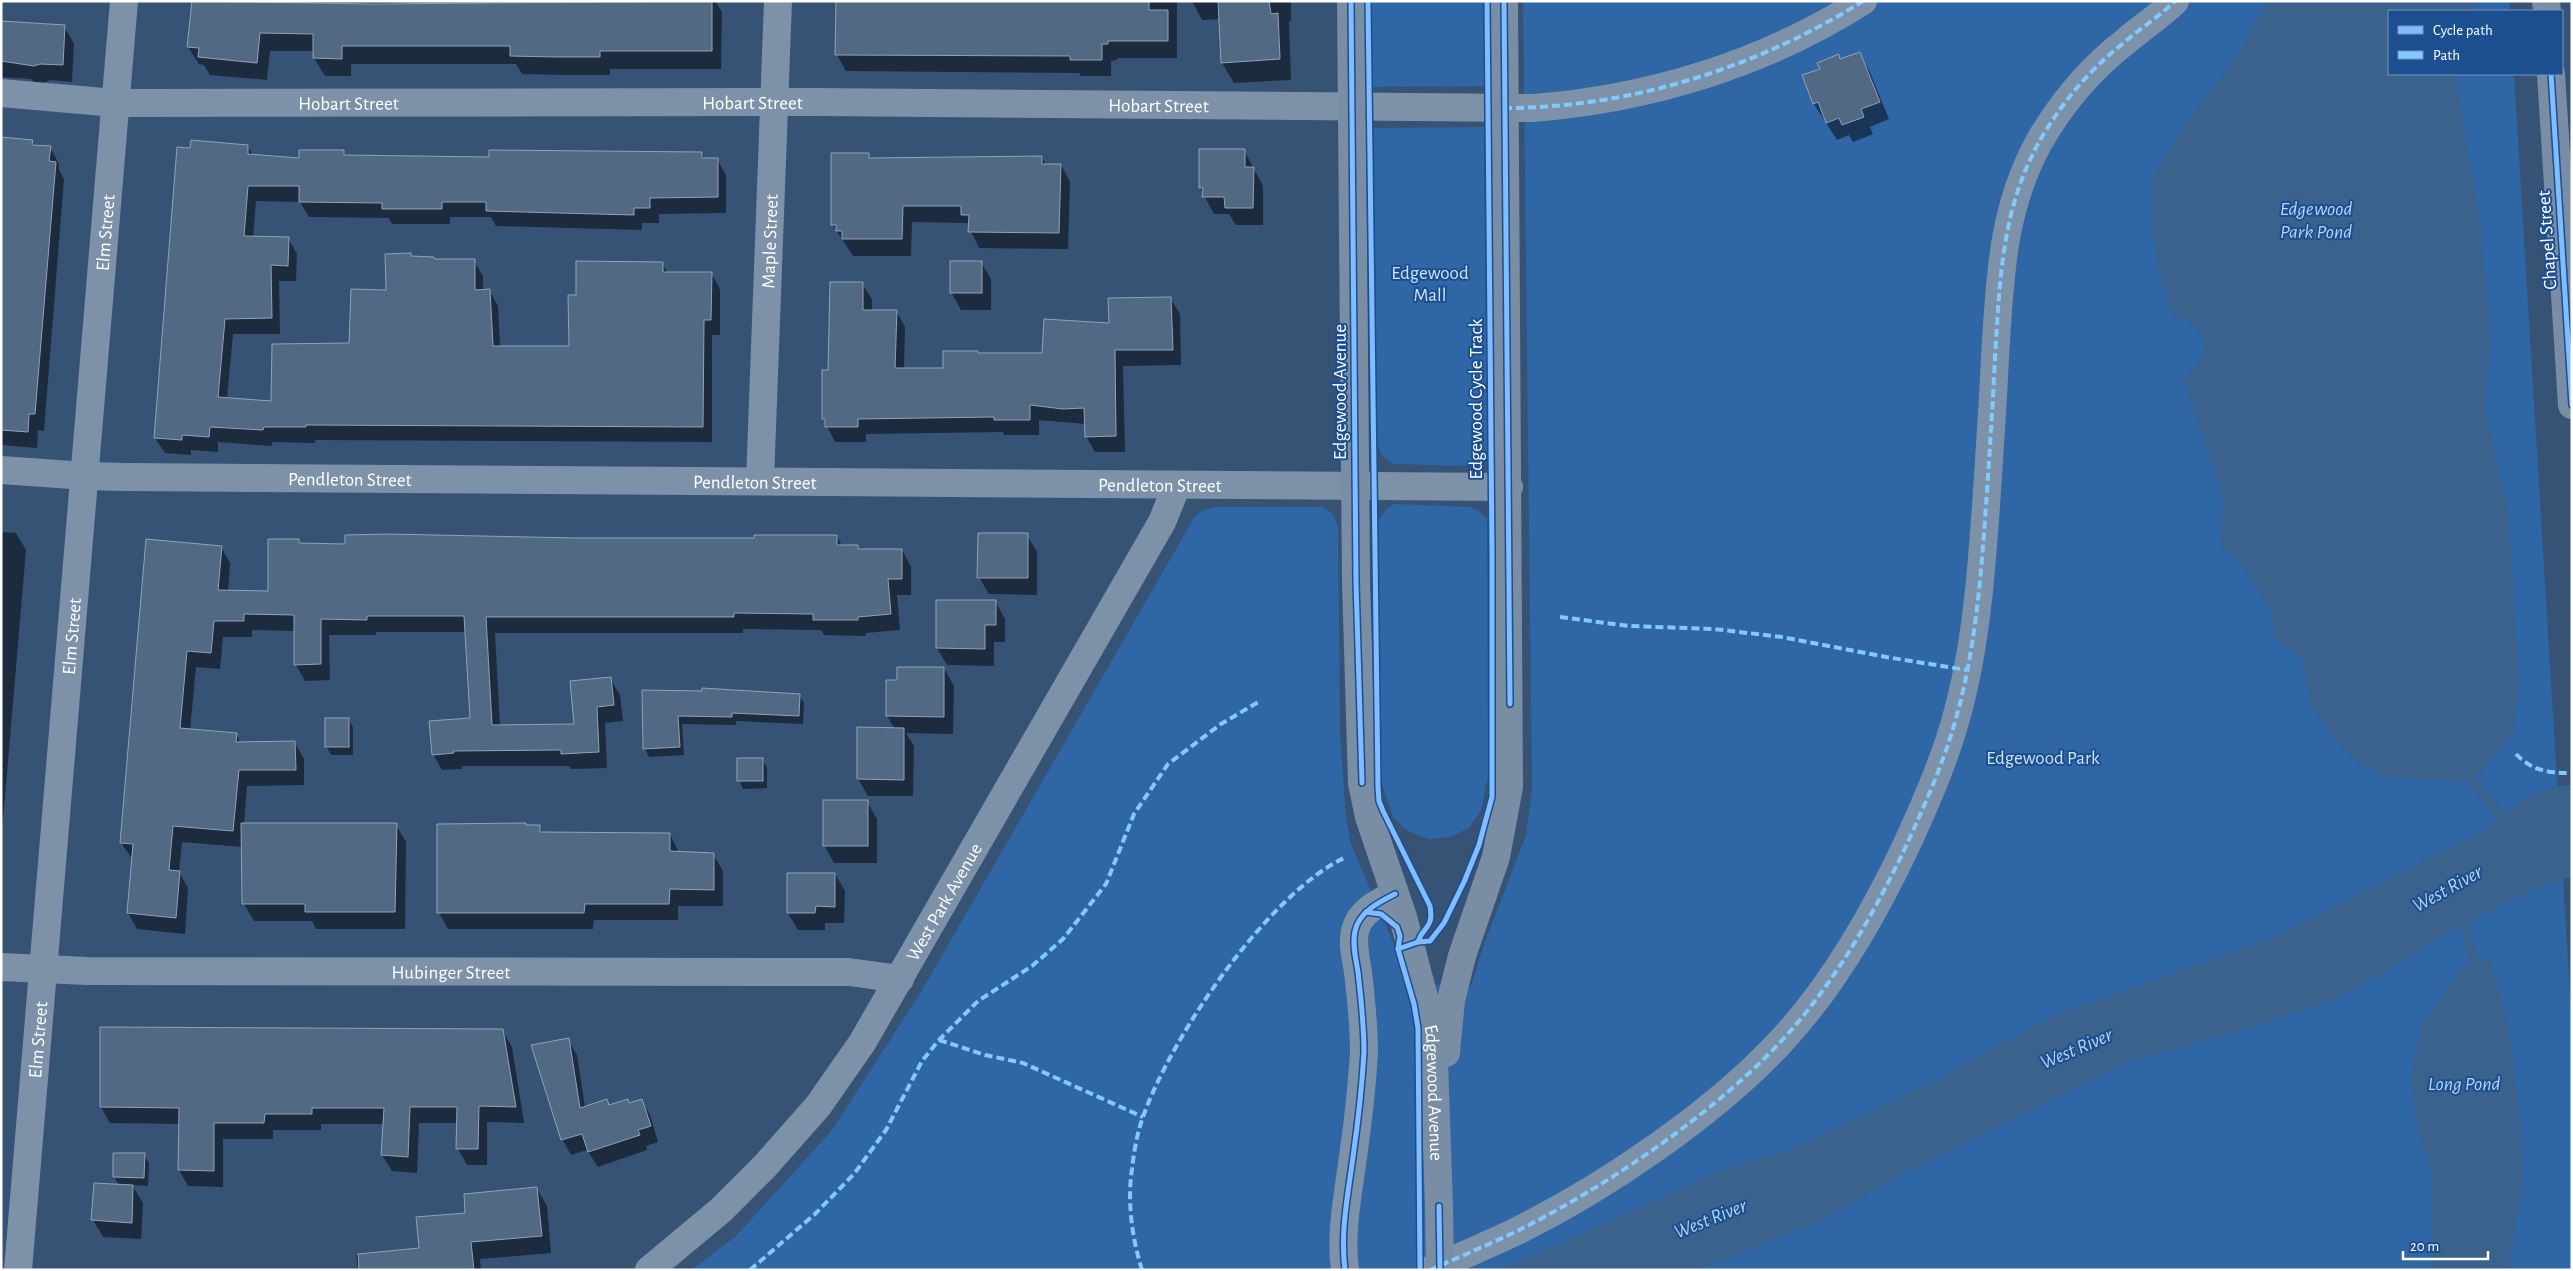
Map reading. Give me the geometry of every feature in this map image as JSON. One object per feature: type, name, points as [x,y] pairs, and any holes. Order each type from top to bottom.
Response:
[{"type":"street","name":"Elm Street","points":[[18,1270],[86,476],[124,1]]},
{"type":"street","name":"Maple Street","points":[[760,481],[778,1]]},
{"type":"street","name":"Edgewood Avenue","points":[[1351,1],[1358,705],[1362,783],[1369,817],[1414,954],[1433,1032],[1440,1270]]},
{"type":"street","name":"Edgewood Avenue","points":[[1439,1206],[1447,1034],[1451,1000],[1462,956],[1496,857],[1510,787],[1504,1]]},
{"type":"street","name":"Hobart Street","points":[[1,93],[115,103],[774,102],[1533,108],[1587,102],[1662,87],[1715,71],[1782,45],[1816,29],[1863,1]]},
{"type":"street","points":[[1430,1270],[1515,1232],[1566,1205],[1672,1134],[1724,1094],[1762,1062],[1787,1035],[1835,973],[1866,923],[1901,858],[1945,754],[1968,670],[1984,527],[1999,290],[2011,210],[2024,173],[2064,102],[2091,70],[2175,1]]},
{"type":"street","name":"Chapel Street","points":[[2551,75],[2572,405]]},
{"type":"street","name":"Pendleton Street","points":[[1,470],[86,476],[1509,487]]},
{"type":"street","name":"West Park Avenue","points":[[649,1270],[721,1210],[765,1166],[818,1106],[862,1043],[1162,522],[1177,485]]},
{"type":"street","points":[[1345,1270],[1342,1248],[1345,1212],[1356,1134],[1364,1050],[1361,1003],[1354,947],[1355,930],[1361,917],[1366,912],[1395,894]]},
{"type":"street","name":"Hubinger Street","points":[[1,967],[44,970],[844,972],[900,979]]},
{"type":"green space","points":[[1370,1],[1483,1],[1485,86],[1371,87]]},
{"type":"green space","name":"Edgewood Park","points":[[1523,1],[2509,1],[2510,10],[2388,10],[2388,75],[2514,75],[2572,1026],[2572,1270],[691,1270],[736,1236],[832,1130],[921,992],[1195,516],[1203,510],[1214,507],[1322,507],[1333,514],[1338,528],[1340,732],[1346,818],[1351,844],[1399,956],[1406,984],[1471,986],[1483,947],[1526,835],[1532,789]]},
{"type":"green space","name":"Edgewood Mall","points":[[1484,127],[1487,449],[1478,463],[1468,466],[1394,464],[1382,454],[1377,439],[1374,128]]},
{"type":"green space","points":[[1394,504],[1470,507],[1480,512],[1487,519],[1488,777],[1481,810],[1469,828],[1450,837],[1429,839],[1408,831],[1393,817],[1381,780],[1376,533],[1382,515]]},
{"type":"water","name":"Edgewood Park Pond","points":[[2267,1],[2476,1],[2475,10],[2388,10],[2388,75],[2455,75],[2481,231],[2491,341],[2484,404],[2508,510],[2519,679],[2515,729],[2480,774],[2460,782],[2385,777],[2355,761],[2334,738],[2311,705],[2302,658],[2276,639],[2269,606],[2238,559],[2220,547],[2224,498],[2183,379],[2200,362],[2204,346],[2199,332],[2194,326],[2173,315],[2158,267],[2152,225],[2154,174],[2189,120],[2237,56]]},
{"type":"water","name":"West River","points":[[2572,784],[2572,877],[2531,890],[2443,935],[2389,970],[2332,1000],[2242,1030],[2133,1060],[1902,1174],[1822,1220],[1697,1270],[1500,1270],[1723,1170],[1800,1146],[1940,1078],[2051,1017],[2275,937],[2486,829],[2520,802],[2548,789]]},
{"type":"water","name":"Long Pond","points":[[2490,959],[2508,1024],[2521,1127],[2523,1179],[2508,1270],[2432,1270],[2432,1171],[2419,1135],[2410,1076],[2422,1025],[2463,967],[2474,961]]},
{"type":"building","points":[[192,1],[374,4],[712,1],[712,51],[600,51],[600,57],[557,57],[510,56],[510,46],[342,46],[342,59],[313,58],[313,34],[260,33],[257,63],[198,57],[199,48],[187,47]]},
{"type":"building","points":[[836,1],[1149,1],[1149,10],[1168,10],[1168,41],[1108,41],[1108,44],[1102,44],[1102,60],[1070,60],[1070,56],[835,55]]},
{"type":"building","points":[[1218,1],[1269,1],[1271,14],[1278,13],[1280,59],[1221,63]]},
{"type":"building","points":[[1,21],[65,25],[63,65],[40,64],[34,66],[1,61]]},
{"type":"building","points":[[1860,52],[1880,102],[1861,109],[1864,117],[1842,125],[1839,118],[1826,123],[1818,102],[1813,104],[1802,75],[1820,69],[1817,63],[1839,54],[1840,59]]},
{"type":"building","points":[[1,137],[33,140],[32,145],[51,146],[49,161],[56,162],[35,414],[29,414],[28,432],[1,430]]},
{"type":"building","points":[[191,140],[248,145],[248,154],[299,158],[299,150],[344,150],[344,155],[489,157],[489,150],[702,152],[702,158],[718,158],[718,197],[650,198],[650,208],[634,208],[634,215],[486,211],[486,202],[442,202],[442,209],[382,209],[382,203],[299,202],[299,186],[248,186],[244,236],[289,237],[288,266],[271,265],[272,318],[225,319],[218,397],[271,401],[272,344],[349,343],[351,289],[386,290],[385,254],[411,253],[411,256],[434,257],[434,259],[475,259],[475,290],[490,289],[493,346],[569,346],[568,295],[576,295],[576,261],[663,262],[663,272],[712,272],[711,320],[704,320],[703,427],[306,425],[306,427],[264,427],[263,430],[210,427],[209,437],[182,435],[182,440],[154,438],[177,147],[190,148]]},
{"type":"building","points":[[1199,149],[1245,149],[1245,167],[1254,167],[1253,208],[1225,208],[1224,197],[1202,197],[1203,188],[1199,188]]},
{"type":"building","points":[[831,153],[869,153],[869,158],[1042,156],[1042,164],[1061,164],[1059,233],[968,232],[969,215],[961,215],[961,206],[903,206],[902,239],[842,239],[842,231],[836,231],[836,225],[831,225]]},
{"type":"building","points":[[950,261],[982,261],[982,293],[950,293]]},
{"type":"building","points":[[830,282],[863,282],[863,310],[897,310],[895,368],[943,368],[943,351],[1042,353],[1044,319],[1109,323],[1108,298],[1171,297],[1173,350],[1115,350],[1116,436],[1085,437],[1084,408],[1063,409],[1030,405],[1030,420],[994,420],[994,417],[858,419],[858,427],[825,427],[825,419],[822,419],[822,370],[828,370]]},
{"type":"building","points":[[978,533],[1028,533],[1028,578],[977,578]]},
{"type":"building","points":[[387,534],[576,538],[754,538],[754,535],[837,535],[837,545],[858,545],[858,549],[902,549],[902,579],[888,579],[891,614],[858,617],[858,620],[813,620],[813,614],[734,613],[734,617],[486,617],[492,725],[574,724],[570,681],[611,677],[614,705],[597,707],[599,752],[561,754],[561,750],[453,751],[454,753],[432,755],[429,721],[470,718],[464,616],[367,616],[367,620],[321,619],[321,664],[294,665],[294,615],[244,614],[244,621],[214,621],[211,653],[187,651],[180,728],[237,733],[236,742],[295,741],[296,770],[239,770],[233,831],[173,826],[169,870],[180,871],[176,918],[127,913],[133,844],[120,843],[146,539],[222,546],[218,590],[268,591],[268,539],[299,539],[299,543],[345,544],[345,535]]},
{"type":"building","points":[[936,600],[996,600],[996,625],[985,625],[985,649],[936,648]]},
{"type":"building","points":[[897,667],[944,667],[944,717],[886,716],[886,680],[897,680]]},
{"type":"building","points":[[702,688],[800,694],[799,716],[732,713],[732,717],[678,716],[680,747],[643,749],[642,690],[702,691]]},
{"type":"building","points":[[325,718],[349,718],[349,747],[325,747]]},
{"type":"building","points":[[857,727],[904,728],[904,780],[857,779]]},
{"type":"building","points":[[737,758],[763,758],[763,781],[737,781]]},
{"type":"building","points":[[823,800],[868,800],[868,846],[823,846]]},
{"type":"building","points":[[241,823],[397,823],[395,912],[305,912],[305,904],[242,904]]},
{"type":"building","points":[[526,823],[526,825],[540,825],[540,832],[670,833],[670,851],[714,853],[714,890],[670,889],[669,904],[585,904],[584,913],[437,913],[437,824]]},
{"type":"building","points":[[787,873],[835,873],[835,907],[816,906],[815,913],[787,913]]},
{"type":"building","points":[[100,1027],[503,1029],[516,1107],[479,1106],[478,1149],[456,1149],[457,1107],[410,1107],[408,1157],[381,1155],[384,1108],[312,1108],[312,1114],[265,1114],[264,1123],[214,1123],[214,1171],[178,1170],[179,1108],[100,1107]]},
{"type":"building","points":[[569,1038],[580,1108],[607,1099],[609,1105],[628,1099],[629,1103],[642,1099],[651,1126],[638,1130],[640,1135],[588,1152],[582,1134],[561,1140],[531,1045]]},
{"type":"building","points":[[113,1153],[145,1153],[144,1178],[113,1177]]},
{"type":"building","points":[[94,1183],[133,1185],[132,1223],[91,1220]]},
{"type":"building","points":[[537,1187],[542,1236],[471,1242],[474,1270],[359,1270],[358,1254],[419,1248],[416,1217],[465,1213],[464,1194]]},
{"type":"waterway","points":[[2471,780],[2509,825]]},
{"type":"waterway","points":[[2462,914],[2475,972]]},
{"type":"marked path","points":[[1504,108],[1598,101],[1645,92],[1691,80],[1780,46],[1822,25],[1863,1]]},
{"type":"marked path","points":[[1430,1270],[1506,1236],[1587,1193],[1623,1170],[1694,1119],[1758,1065],[1785,1037],[1821,993],[1868,920],[1895,870],[1942,762],[1958,711],[1970,657],[1981,574],[2001,274],[2010,220],[2017,194],[2026,168],[2039,142],[2067,100],[2100,63],[2175,1]]},
{"type":"marked path","points":[[1560,617],[1629,626],[1714,629],[1782,637],[1967,670]]},
{"type":"marked path","points":[[750,1270],[815,1214],[854,1174],[886,1130],[922,1061],[939,1040],[978,1001],[1032,966],[1063,939],[1106,884],[1134,814],[1168,764],[1221,724],[1260,701]]},
{"type":"marked path","points":[[2516,754],[2528,764],[2541,770],[2572,773]]},
{"type":"marked path","points":[[1142,1270],[1131,1220],[1130,1194],[1139,1129],[1157,1084],[1175,1048],[1199,1010],[1225,971],[1254,935],[1284,903],[1314,876],[1344,858]]},
{"type":"marked path","points":[[939,1040],[985,1055],[1023,1063],[1143,1117]]},
{"type":"cycle path","points":[[1351,1],[1356,582],[1362,783]]},
{"type":"cycle path","points":[[1368,1],[1378,788],[1379,801],[1383,811],[1430,906],[1431,919],[1418,942]]},
{"type":"cycle path","name":"Edgewood Cycle Track","points":[[1398,949],[1418,942],[1430,941],[1444,923],[1479,845],[1492,797],[1492,552],[1487,1]]},
{"type":"cycle path","points":[[1504,1],[1510,704]]},
{"type":"cycle path","points":[[2551,75],[2572,405]]},
{"type":"cycle path","points":[[1345,1270],[1344,1228],[1364,1052],[1354,936],[1357,924],[1365,913],[1376,904],[1395,894]]},
{"type":"cycle path","points":[[1366,912],[1381,914],[1397,927],[1400,936],[1398,949],[1414,1004],[1418,1028],[1420,1270]]},
{"type":"cycle path","points":[[1439,1206],[1440,1270]]}]
